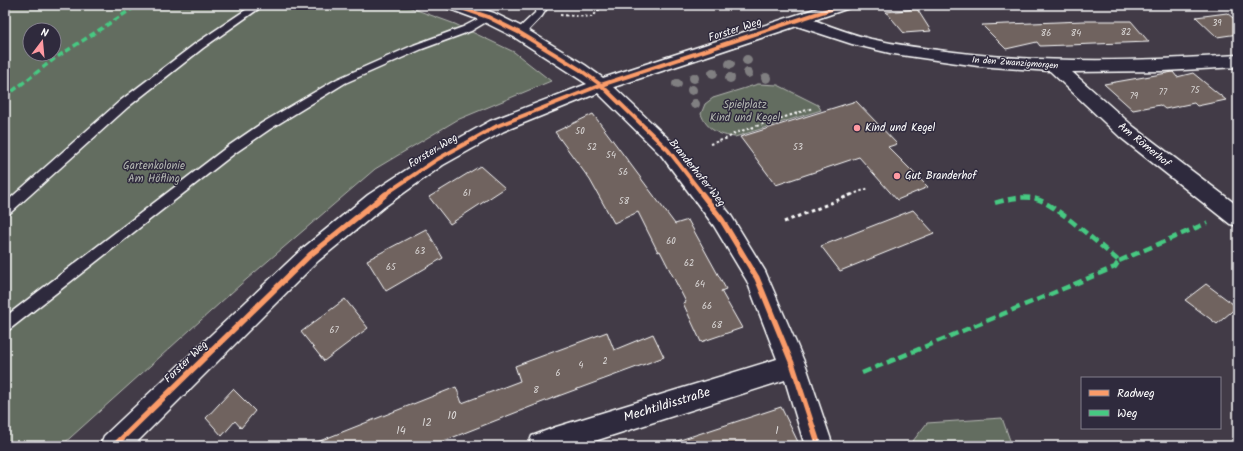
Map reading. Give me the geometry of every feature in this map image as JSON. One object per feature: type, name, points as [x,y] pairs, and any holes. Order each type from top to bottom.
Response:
[{"type":"street","name":"Branderhofer Weg","points":[[453,5],[488,17],[520,33],[579,69],[601,86],[668,150],[722,220],[757,278],[793,366],[819,446]]},
{"type":"street","name":"Forster Weg","points":[[114,446],[310,255],[376,200],[436,160],[497,126],[601,86],[843,5]]},
{"type":"street","name":"In den Zwanzigmorgen","points":[[798,20],[847,38],[910,52],[978,61],[1055,66],[1132,66],[1238,62]]},
{"type":"street","name":"Am Römerhof","points":[[1055,66],[1127,132],[1238,218]]},
{"type":"street","name":"Mechtildisstraße","points":[[542,446],[556,440],[793,366]]},
{"type":"lane","points":[[5,210],[124,104],[199,46],[259,5]]},
{"type":"lane","points":[[520,33],[542,9]]},
{"type":"lane","points":[[5,325],[231,150],[266,126],[341,82],[418,47],[467,29],[488,17]]},
{"type":"path","points":[[542,9],[592,17],[604,5]]},
{"type":"path","points":[[710,144],[728,138],[735,133],[812,108]]},
{"type":"path","points":[[784,222],[869,188]]},
{"type":"green space","name":"Gartenkolonie Am Höfling","points":[[5,5],[403,5],[455,24],[514,52],[551,81],[457,120],[375,169],[240,285],[61,446],[5,446]]},
{"type":"green space","name":"Spielplatz Kind und Kegel","points":[[758,84],[778,85],[818,105],[821,110],[735,137],[724,135],[710,128],[701,114],[705,104],[713,98]]},
{"type":"green space","points":[[1002,418],[1012,446],[909,446],[927,423]]},
{"type":"building","points":[[917,9],[931,31],[904,33],[886,12]]},
{"type":"building","points":[[1227,13],[1238,22],[1238,34],[1217,37],[1196,17]]},
{"type":"building","points":[[1083,21],[1131,21],[1149,42],[1040,46],[1037,42],[1006,49],[982,25]]},
{"type":"building","points":[[1173,72],[1177,77],[1193,73],[1226,100],[1197,106],[1194,103],[1165,109],[1160,105],[1133,110],[1104,84]]},
{"type":"building","points":[[856,101],[897,144],[888,147],[928,187],[897,200],[859,157],[776,185],[740,137]]},
{"type":"building","points":[[593,114],[675,224],[688,220],[726,289],[721,291],[742,328],[701,342],[683,303],[686,302],[638,212],[614,223],[590,180],[555,132]]},
{"type":"building","points":[[480,166],[505,188],[450,224],[429,197]]},
{"type":"building","points":[[913,210],[934,233],[840,271],[821,246]]},
{"type":"building","points":[[426,229],[443,258],[386,291],[367,260]]},
{"type":"building","points":[[1206,284],[1237,307],[1217,324],[1185,300]]},
{"type":"building","points":[[345,299],[368,328],[324,361],[301,332]]},
{"type":"building","points":[[607,332],[614,350],[653,334],[664,357],[553,398],[431,446],[312,446],[312,444],[456,387],[462,403],[520,381],[515,366]]},
{"type":"building","points":[[233,389],[255,411],[241,428],[235,421],[222,436],[206,418]]},
{"type":"building","points":[[781,407],[800,446],[675,446],[674,442]]},
{"type":"marked path","points":[[5,97],[54,59],[138,5]]},
{"type":"marked path","points":[[862,373],[1115,267],[1119,261],[1052,206],[1034,198],[1011,198],[991,204]]},
{"type":"marked path","points":[[1119,261],[1207,223]]},
{"type":"cycle path","points":[[453,5],[488,17],[520,33],[579,69],[601,85],[668,150],[722,220],[757,278],[793,366],[819,446]]},
{"type":"cycle path","points":[[114,446],[310,255],[376,201],[436,160],[497,126],[601,85],[843,5]]},
{"type":"place","name":"Kind und Kegel","points":[[857,128]]},
{"type":"place","name":"Gut Branderhof","points":[[897,176]]}]
